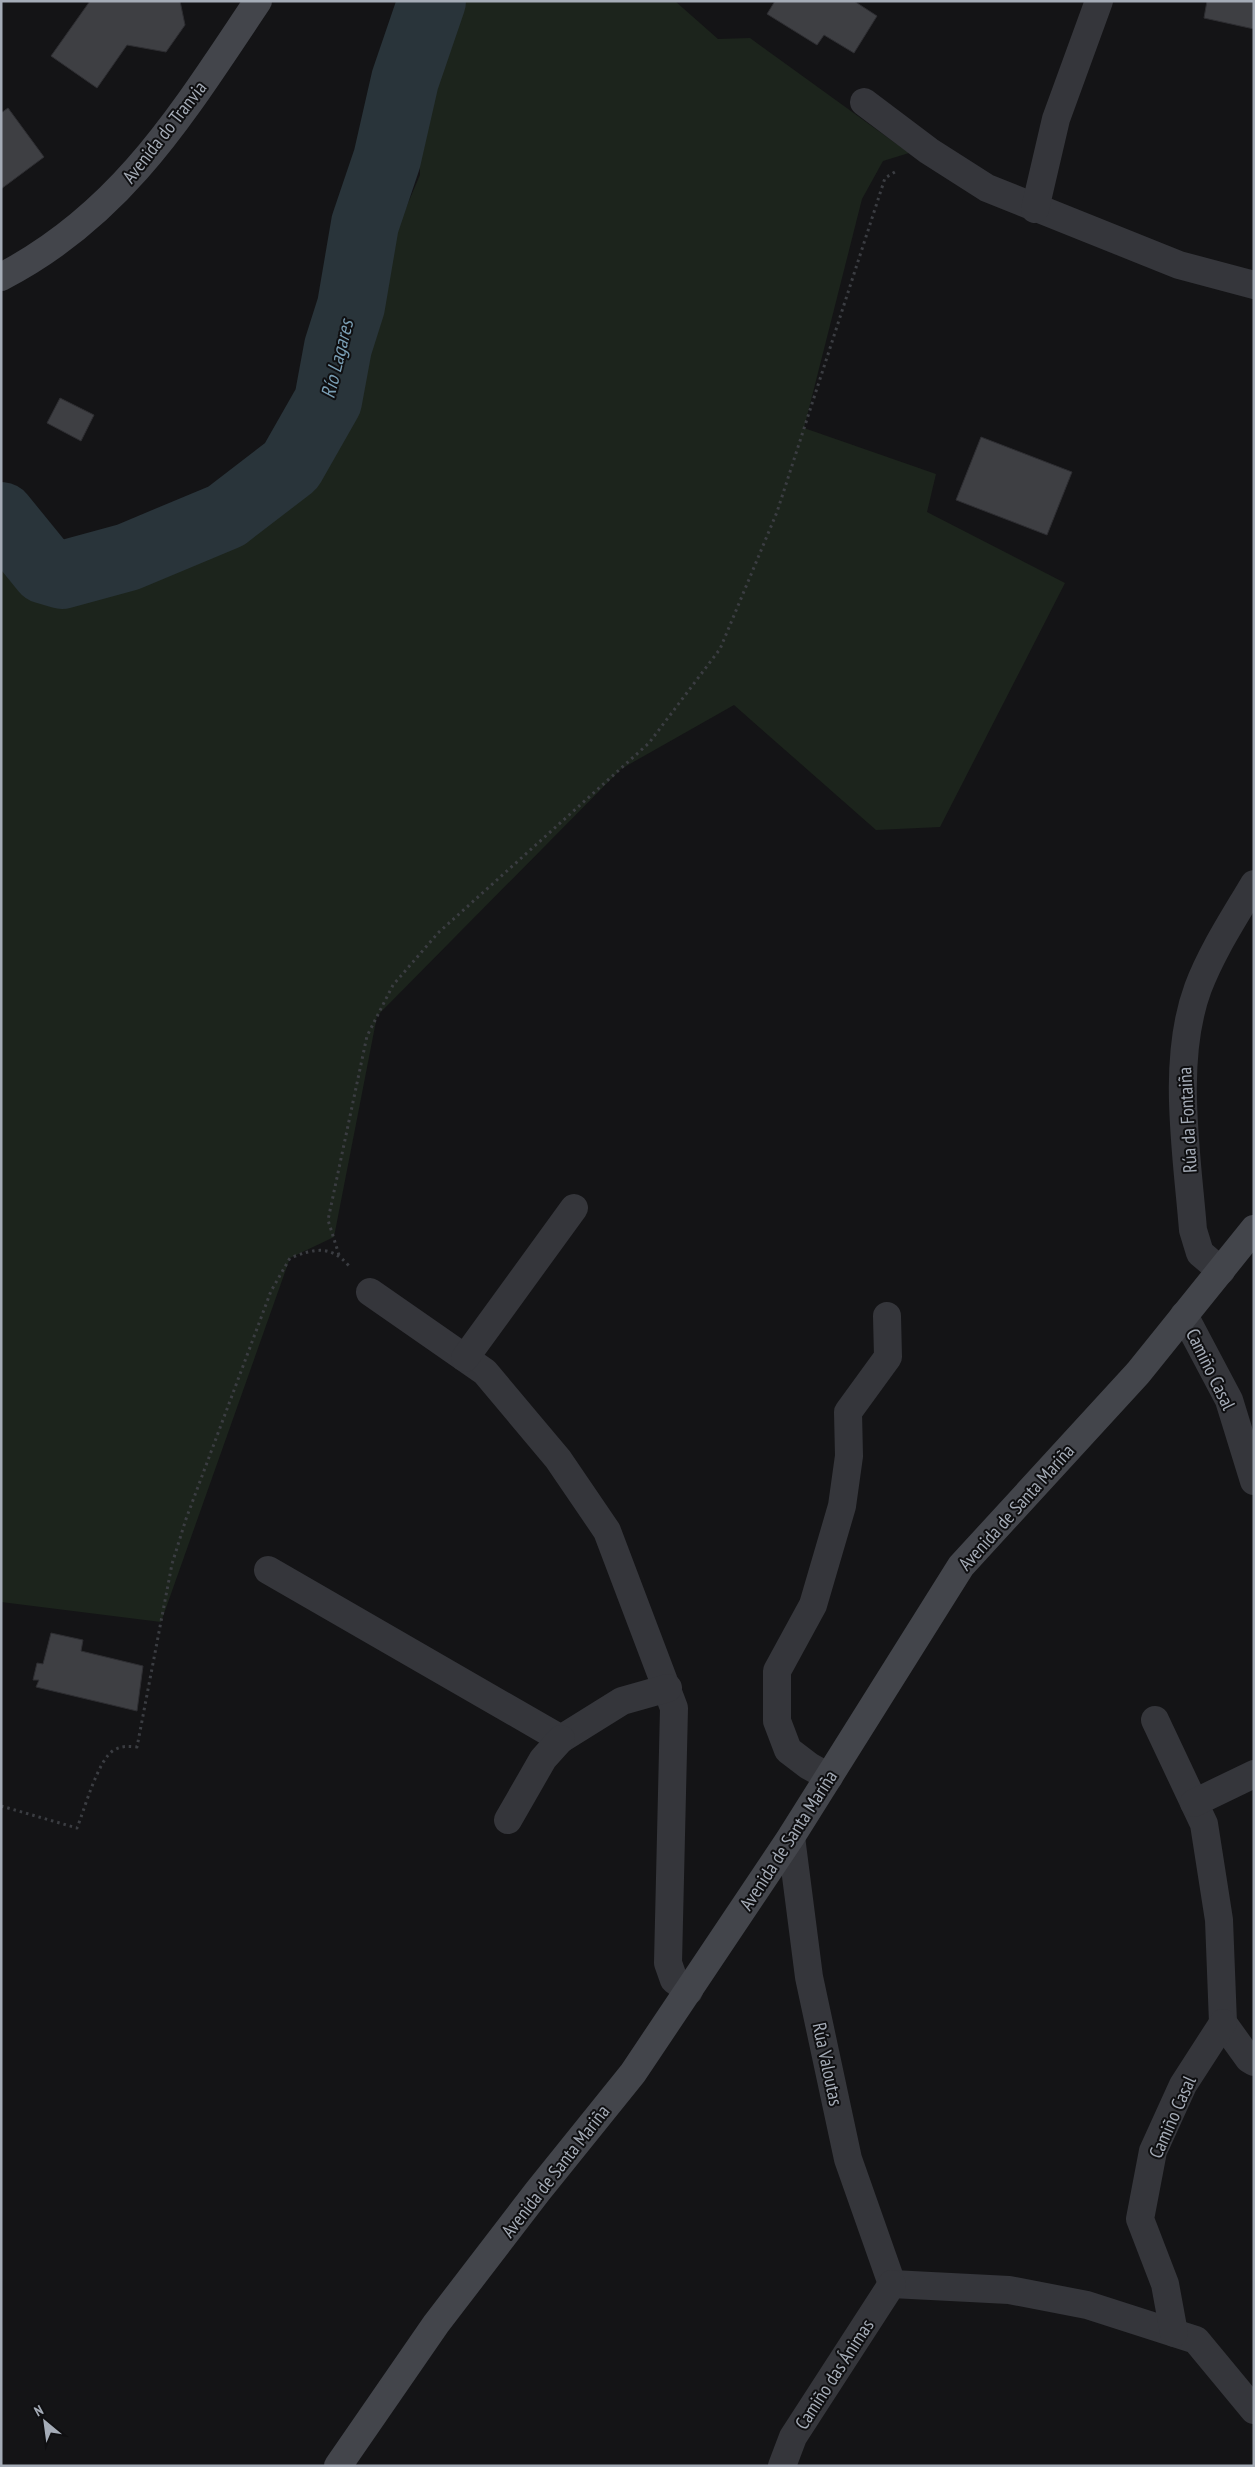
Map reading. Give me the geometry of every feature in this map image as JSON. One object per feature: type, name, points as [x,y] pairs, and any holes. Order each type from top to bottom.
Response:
[{"type":"main road","name":"Avenida do Tranvia","points":[[1,277],[27,264],[89,218],[138,170],[180,117],[258,1]]},
{"type":"main road","name":"Avenida de Santa Mariña","points":[[338,2466],[436,2324],[538,2191],[633,2073],[792,1837],[961,1566],[1138,1372],[1254,1229]]},
{"type":"street","points":[[1035,209],[1056,119],[1099,1]]},
{"type":"street","points":[[864,102],[930,152],[987,188],[1179,266],[1254,285]]},
{"type":"street","name":"Rúa da Fontaiña","points":[[1221,1271],[1200,1253],[1192,1230],[1182,1072],[1185,1044],[1198,989],[1218,943],[1254,884]]},
{"type":"street","points":[[465,1358],[574,1208]]},
{"type":"street","points":[[370,1292],[485,1372],[552,1452],[607,1531],[674,1708],[668,1963],[674,1980],[689,1991]]},
{"type":"street","name":"Camiño Casal","points":[[1184,1315],[1229,1400],[1253,1472]]},
{"type":"street","points":[[829,1776],[809,1766],[788,1750],[777,1721],[777,1672],[813,1605],[842,1506],[849,1456],[848,1412],[888,1356],[887,1316]]},
{"type":"street","points":[[268,1570],[561,1739]]},
{"type":"street","points":[[508,1820],[543,1759],[561,1739],[622,1701],[668,1688]]},
{"type":"street","points":[[1155,1720],[1204,1824],[1219,1920],[1223,2023],[1249,2059],[1254,2062]]},
{"type":"street","points":[[1194,1803],[1254,1774]]},
{"type":"street","name":"Rúa Valoutas","points":[[792,1837],[809,1977],[848,2159],[892,2284]]},
{"type":"street","name":"Camiño Casal","points":[[1174,2333],[1165,2284],[1140,2218],[1153,2151],[1183,2085],[1223,2023]]},
{"type":"street","points":[[892,2284],[1009,2290],[1086,2305],[1196,2340],[1254,2410]]},
{"type":"street","name":"Camiño das Ánimas","points":[[782,2466],[793,2437],[892,2284]]},
{"type":"path","points":[[370,1292],[339,1255],[328,1220],[367,1036],[393,985],[438,933],[649,743],[720,649],[777,512],[885,178],[930,152]]},
{"type":"path","points":[[1,1806],[77,1828],[102,1764],[112,1751],[127,1746],[137,1747],[172,1564],[186,1519],[271,1291],[290,1258],[314,1249],[339,1255]]},
{"type":"shaded area","points":[[455,1],[675,1],[718,39],[750,38],[909,153],[883,161],[862,199],[804,428],[936,474],[927,512],[1065,583],[940,827],[876,830],[734,705],[621,769],[377,1016],[334,1237],[290,1258],[161,1622],[1,1602],[1,540],[35,593],[54,601],[102,576],[216,536],[298,485],[324,459],[342,430],[356,377],[358,323],[378,297],[380,246],[405,210],[420,175],[420,143]]},
{"type":"building","points":[[90,1],[180,1],[185,25],[166,52],[127,45],[97,88],[51,56]]},
{"type":"building","points":[[775,1],[854,1],[877,16],[854,53],[824,35],[817,45],[767,14]]},
{"type":"building","points":[[1207,1],[1254,1],[1254,29],[1204,18]]},
{"type":"building","points":[[8,108],[44,157],[1,189],[1,113]]},
{"type":"building","points":[[60,398],[94,415],[81,441],[47,423]]},
{"type":"building","points":[[981,437],[1072,472],[1047,535],[956,500]]},
{"type":"building","points":[[51,1633],[83,1640],[81,1651],[143,1666],[137,1711],[36,1687],[39,1680],[33,1680],[37,1663],[43,1664]]},
{"type":"waterway","name":"Río Lagares","points":[[1,516],[45,570],[62,575],[128,557],[226,516],[291,466],[328,401],[338,347],[351,306],[365,224],[387,159],[405,80],[432,1]]}]
